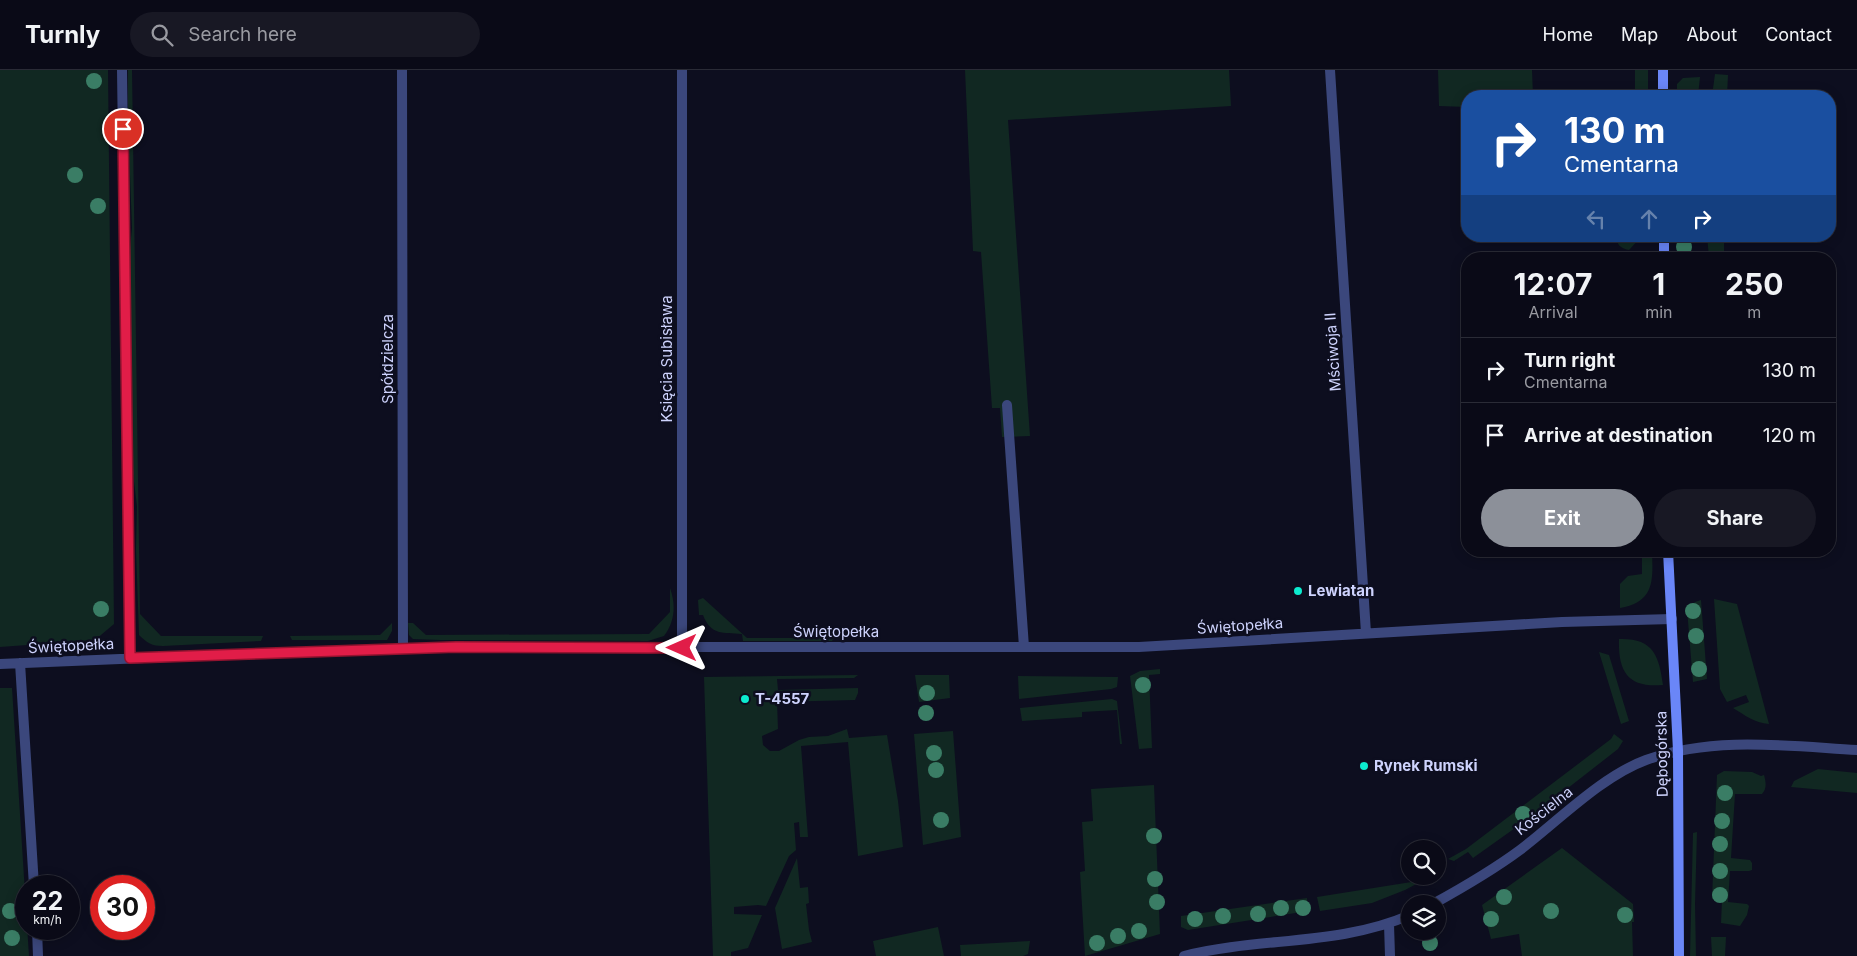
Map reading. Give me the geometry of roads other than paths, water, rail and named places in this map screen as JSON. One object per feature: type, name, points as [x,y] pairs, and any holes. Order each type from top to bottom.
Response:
[{"type":"main road","points":[[1663,70],[1664,90]]},
{"type":"main road","name":"Dębogórska","points":[[1668,557],[1678,751],[1679,956]]},
{"type":"street","points":[[122,70],[130,658]]},
{"type":"street","name":"Spółdzielcza","points":[[402,70],[403,649]]},
{"type":"street","name":"Księcia Subisława","points":[[682,70],[682,648]]},
{"type":"street","name":"Mściwoja II","points":[[1330,70],[1366,633]]},
{"type":"street","points":[[1007,405],[1024,647]]},
{"type":"street","name":"Świętopełka","points":[[0,664],[456,647],[1139,647],[1562,622],[1672,619]]},
{"type":"street","points":[[20,663],[33,875]]},
{"type":"street","name":"Kościelna","points":[[1446,896],[1518,851],[1615,776],[1645,760],[1678,751],[1730,744],[1857,750]]},
{"type":"street","points":[[1184,956],[1255,944],[1356,932],[1389,924],[1401,919]]},
{"type":"street","points":[[1389,924],[1390,956]]},
{"type":"street","points":[[37,940],[38,956]]},
{"type":"place","name":"Lewiatan","points":[[1298,591]]},
{"type":"place","name":"T-4557","points":[[745,699]]},
{"type":"place","name":"Rynek Rumski","points":[[1364,766]]}]
